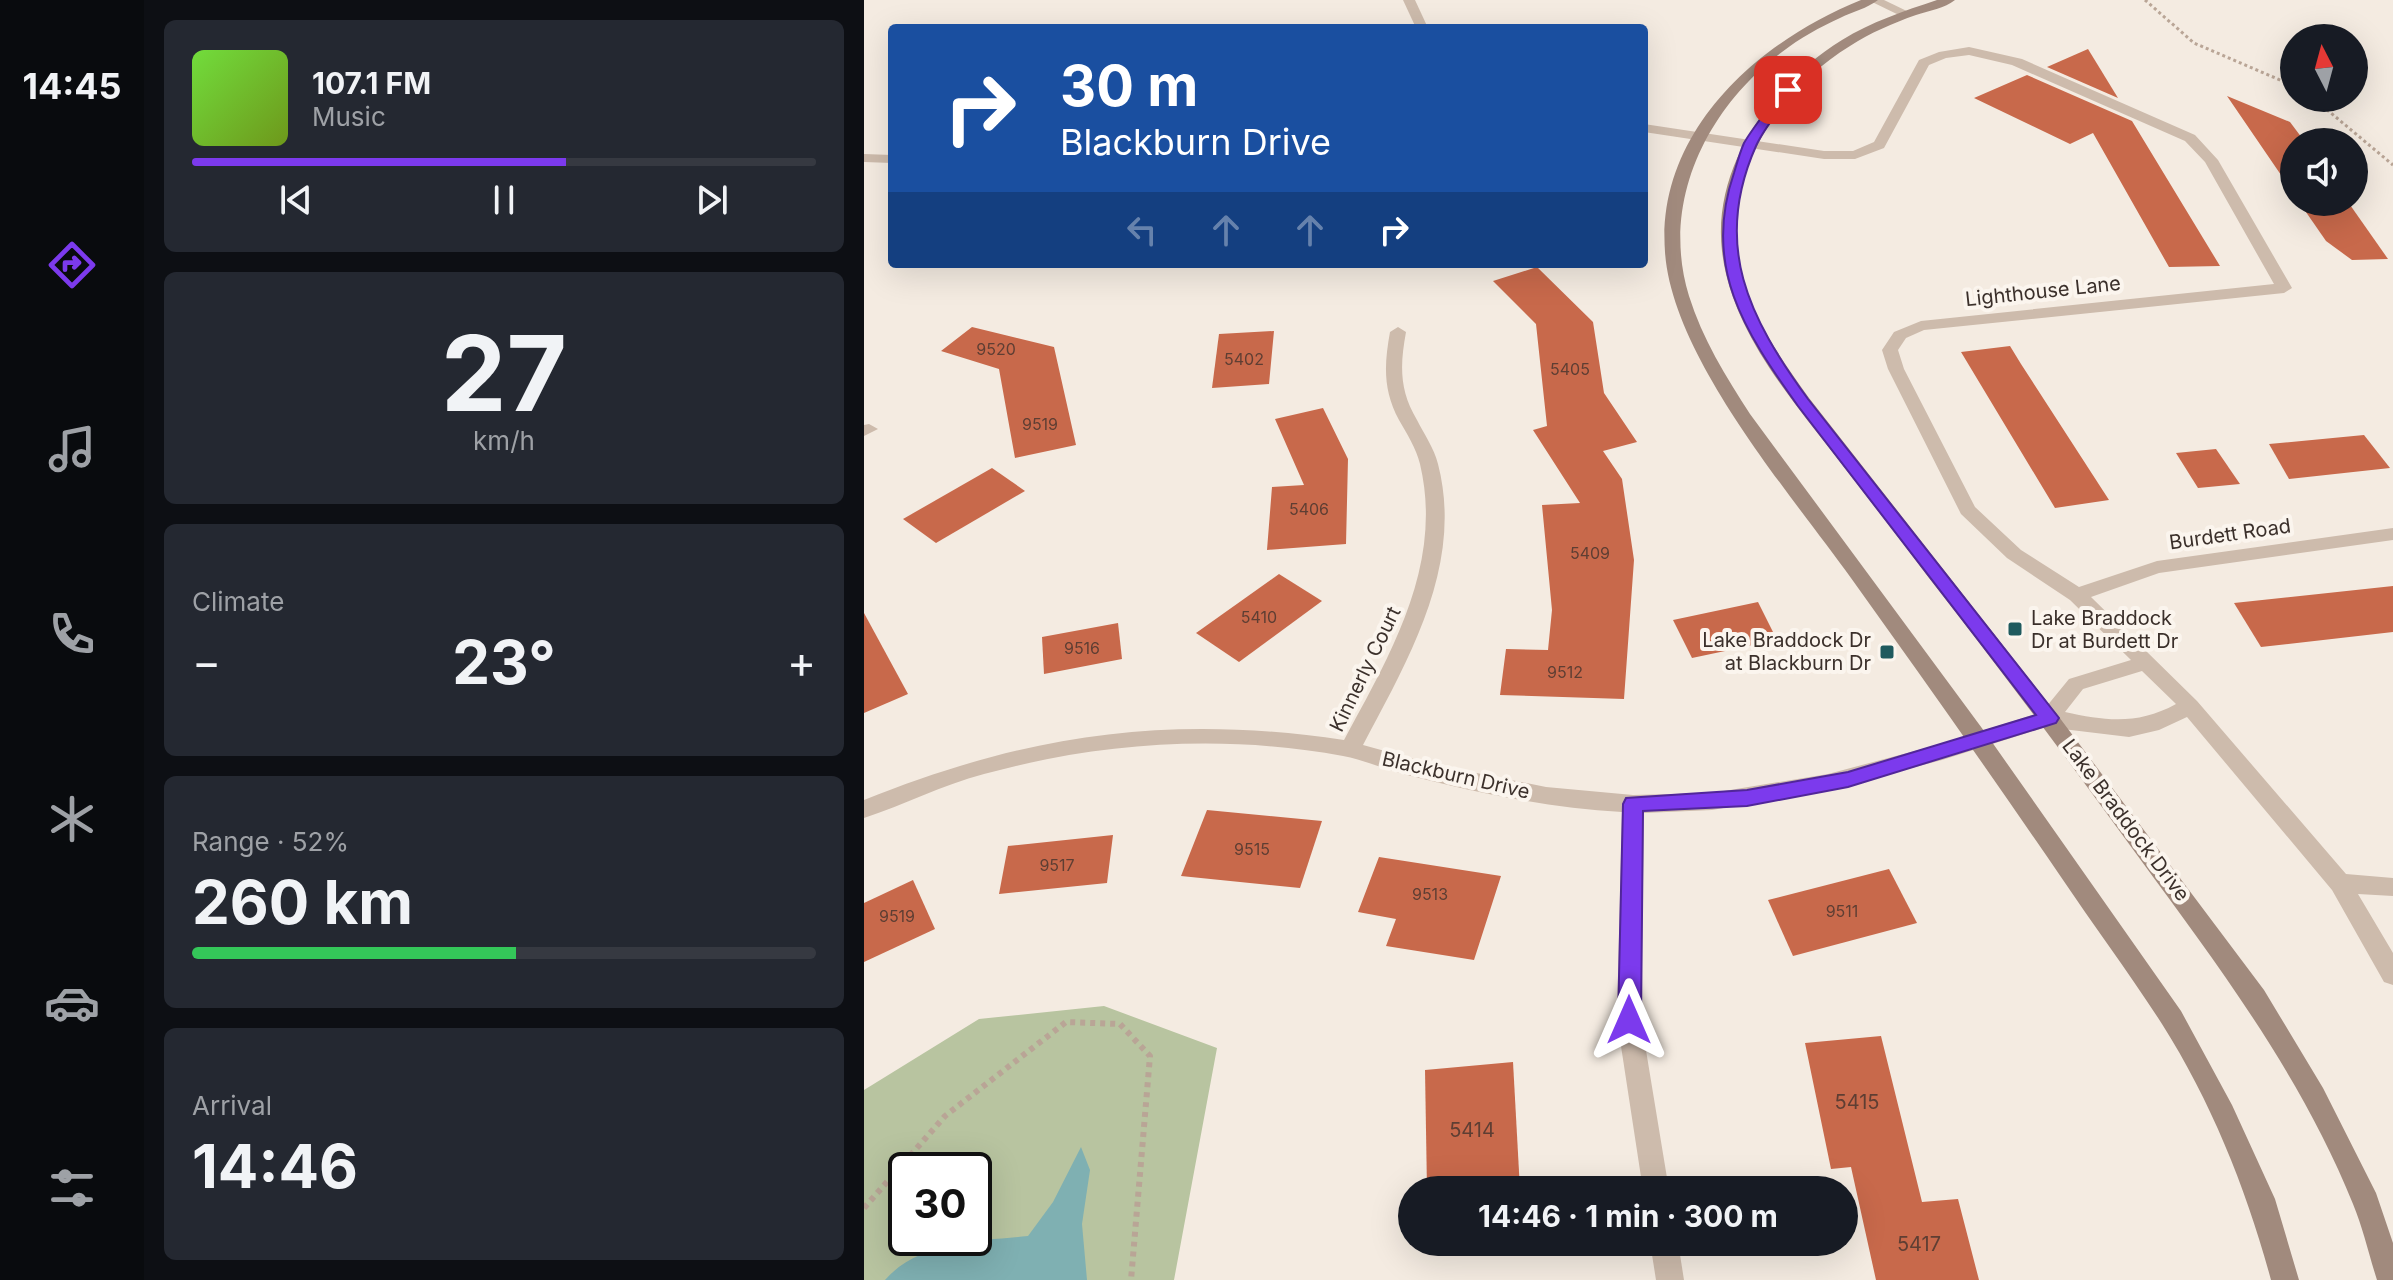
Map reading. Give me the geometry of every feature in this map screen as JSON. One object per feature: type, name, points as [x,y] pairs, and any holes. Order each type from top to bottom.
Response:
[{"type":"street","points":[[1409,0],[1420,24]]},
{"type":"street","points":[[1907,14],[1873,0],[1805,31],[1772,54],[1743,80],[1699,136],[1677,196],[1672,223],[1672,251],[1678,285],[1709,363],[1979,741],[2172,1019],[2223,1113],[2265,1208],[2285,1280]]},
{"type":"street","name":"Lake Braddock Drive","points":[[1949,0],[1907,14],[1844,44],[1788,90],[1750,144],[1731,200],[1729,250],[1736,281],[1767,353],[2049,718],[2255,997],[2314,1096],[2366,1202],[2391,1280]]},
{"type":"street","name":"Lighthouse Lane","points":[[1648,129],[1824,155],[1855,155],[1879,145],[1924,63],[1943,55],[1969,51],[2017,62],[2190,138],[2211,160],[2284,288],[1921,326],[1900,335],[1890,350],[1896,369],[1967,510],[2014,554],[2077,595],[2190,706],[2340,883],[2393,975]]},
{"type":"street","points":[[864,158],[888,159]]},
{"type":"street","name":"Kinnerly Court","points":[[1350,749],[1414,625],[1429,581],[1436,541],[1436,503],[1430,464],[1420,436],[1394,388],[1392,367],[1398,332]]},
{"type":"street","name":"Burdett Road","points":[[2077,595],[2157,567],[2393,534]]},
{"type":"street","points":[[2049,718],[2076,684],[2146,663]]},
{"type":"street","name":"Blackburn Drive","points":[[864,809],[955,774],[1071,745],[1133,737],[1199,734],[1292,739],[1350,749],[1399,765],[1494,787],[1633,804],[1747,798],[1848,779],[2049,718],[2119,732],[2163,721],[2190,706]]},
{"type":"street","points":[[1633,804],[1629,1020],[1654,1176]]},
{"type":"street","points":[[2340,883],[2393,887]]},
{"type":"street","points":[[1666,1256],[1670,1280]]},
{"type":"path","points":[[2145,0],[2194,43],[2280,80]]},
{"type":"path","points":[[2330,112],[2393,165]]},
{"type":"path","points":[[864,1208],[945,1116],[1066,1022],[1120,1024],[1150,1056],[1131,1280]]},
{"type":"green space","points":[[1104,1006],[1217,1048],[1174,1280],[864,1280],[864,1090],[979,1019]]},
{"type":"water","points":[[1081,1147],[1090,1170],[1082,1224],[1087,1280],[885,1280],[918,1256],[992,1256],[992,1240],[1028,1236],[1053,1202]]},
{"type":"building","points":[[2088,49],[2118,98],[2047,67]]},
{"type":"building","points":[[2027,75],[2132,121],[2220,266],[2169,267],[2093,133],[2070,144],[1974,98]]},
{"type":"building","points":[[2227,96],[2290,122],[2294,128],[2280,128],[2280,174]]},
{"type":"building","points":[[2309,216],[2358,216],[2388,259],[2352,260],[2326,241]]},
{"type":"building","points":[[1538,268],[1593,322],[1604,393],[1637,442],[1603,451],[1622,479],[1634,560],[1624,699],[1500,695],[1506,649],[1548,650],[1552,610],[1542,505],[1580,503],[1533,430],[1547,426],[1536,324],[1493,281]]},
{"type":"building","points":[[972,327],[1054,347],[1076,445],[1015,458],[999,369],[941,351]]},
{"type":"building","points":[[1274,331],[1269,384],[1212,388],[1219,334]]},
{"type":"building","points":[[2010,346],[2109,500],[2055,508],[1961,352]]},
{"type":"building","points":[[1323,408],[1348,459],[1346,544],[1267,550],[1272,487],[1304,485],[1275,419]]},
{"type":"building","points":[[2364,435],[2390,468],[2289,479],[2269,444]]},
{"type":"building","points":[[2216,449],[2240,484],[2198,488],[2176,453]]},
{"type":"building","points":[[992,468],[1025,491],[936,543],[903,519]]},
{"type":"building","points":[[1279,574],[1322,601],[1239,662],[1196,633]]},
{"type":"building","points":[[2393,586],[2393,632],[2261,647],[2234,603]]},
{"type":"building","points":[[1758,602],[1777,640],[1692,658],[1673,620]]},
{"type":"building","points":[[864,613],[908,694],[864,713]]},
{"type":"building","points":[[1118,623],[1122,659],[1044,674],[1042,637]]},
{"type":"building","points":[[1207,810],[1322,821],[1300,888],[1181,876]]},
{"type":"building","points":[[1113,835],[1107,883],[999,894],[1008,846]]},
{"type":"building","points":[[1379,857],[1501,876],[1474,960],[1386,946],[1396,919],[1358,912]]},
{"type":"building","points":[[1889,869],[1917,923],[1793,956],[1768,900]]},
{"type":"building","points":[[913,880],[935,929],[864,962],[864,903]]},
{"type":"building","points":[[1881,1036],[1922,1202],[1958,1199],[1979,1280],[1876,1280],[1858,1199],[1858,1176],[1853,1176],[1851,1167],[1831,1169],[1805,1043]]},
{"type":"building","points":[[1513,1062],[1519,1176],[1427,1176],[1425,1070]]},
{"type":"place","name":"Lake Braddock Dr at Burdett Dr","points":[[2015,629]]},
{"type":"place","name":"Lake Braddock Dr at Blackburn Dr","points":[[1887,652]]},
{"type":"route","points":[[1629,1020],[1633,804],[1747,798],[1848,779],[2049,718],[1803,402],[1767,353],[1751,320],[1736,281],[1729,250],[1731,200],[1750,144],[1788,90]]}]
